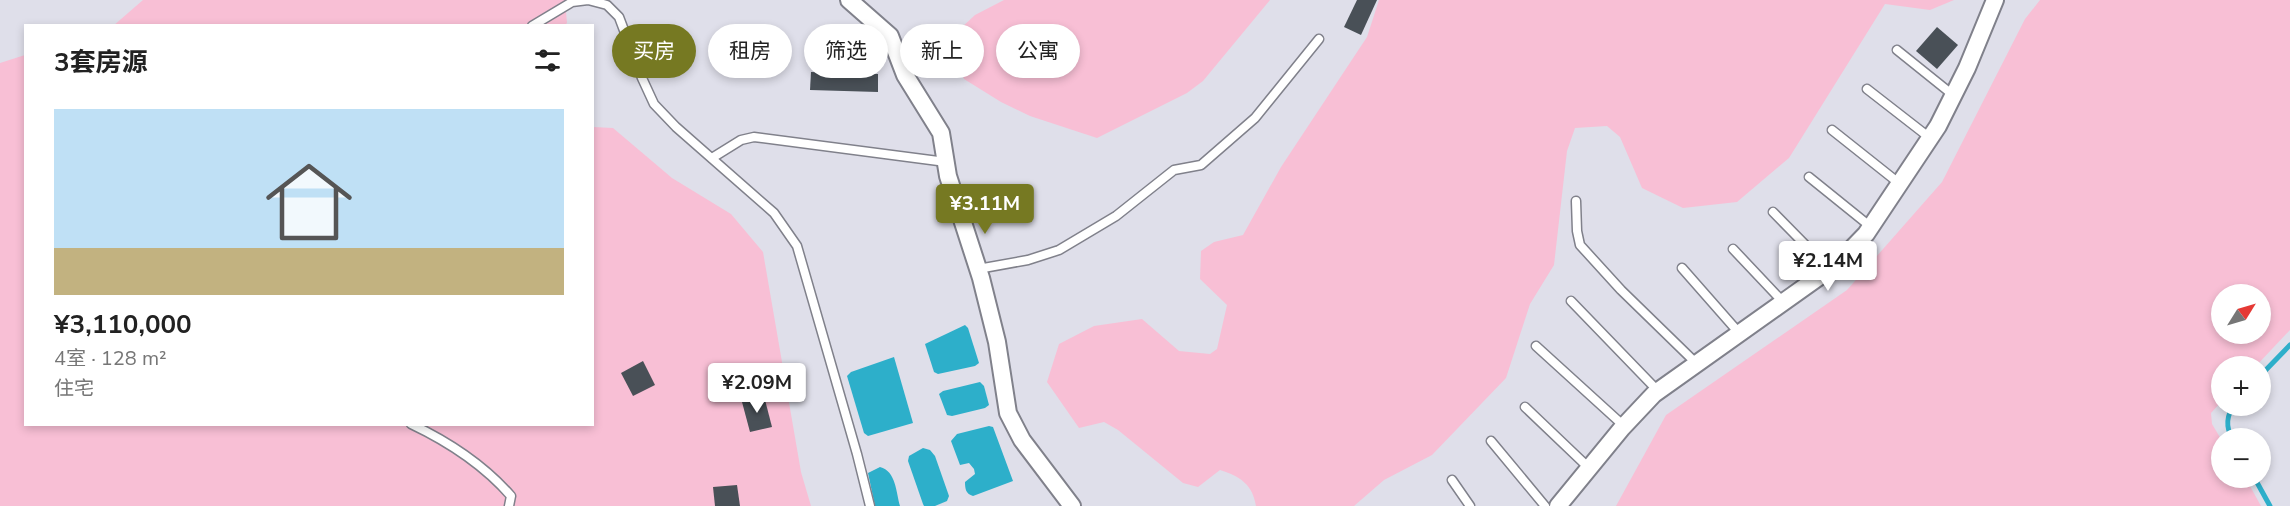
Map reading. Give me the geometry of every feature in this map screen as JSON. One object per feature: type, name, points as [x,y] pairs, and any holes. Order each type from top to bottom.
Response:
[{"type":"street","points":[[849,0],[890,36],[904,75],[940,133],[946,162],[997,342],[1008,413],[1022,440],[1072,506]]},
{"type":"street","points":[[1558,506],[1624,426],[1658,391],[1830,270],[1870,227],[1930,138],[1953,95],[1995,0]]},
{"type":"lane","points":[[535,24],[572,2],[588,0],[607,5],[620,17],[654,104],[676,128],[774,213],[797,246],[870,506]]},
{"type":"lane","points":[[978,269],[1028,260],[1059,250],[1116,216],[1174,170],[1201,165],[1255,118],[1319,39]]},
{"type":"lane","points":[[1897,50],[1953,95]]},
{"type":"lane","points":[[1867,89],[1930,138]]},
{"type":"lane","points":[[1832,130],[1900,185]]},
{"type":"lane","points":[[712,158],[741,140],[754,137],[946,162]]},
{"type":"lane","points":[[1809,177],[1870,227]]},
{"type":"lane","points":[[1576,201],[1580,245],[1621,290],[1698,364]]},
{"type":"lane","points":[[1773,213],[1830,270]]},
{"type":"lane","points":[[1733,249],[1784,303]]},
{"type":"lane","points":[[1682,267],[1740,334]]},
{"type":"lane","points":[[1571,301],[1658,391]]},
{"type":"lane","points":[[1536,346],[1624,426]]},
{"type":"lane","points":[[1525,407],[1589,468]]},
{"type":"lane","points":[[415,426],[461,450],[511,496],[509,506]]},
{"type":"lane","points":[[1491,441],[1545,506]]},
{"type":"lane","points":[[1452,480],[1470,506]]},
{"type":"shaded area","points":[[143,0],[565,0],[567,23],[566,24],[115,24]]},
{"type":"shaded area","points":[[1004,0],[1270,0],[1203,81],[1187,93],[1097,138],[1030,116],[1001,102],[964,79],[984,78],[984,24],[965,24],[975,15]]},
{"type":"shaded area","points":[[1379,0],[1954,0],[1930,10],[1885,4],[1789,158],[1737,202],[1683,208],[1642,188],[1620,137],[1607,126],[1575,128],[1567,151],[1554,265],[1530,304],[1506,378],[1432,455],[1384,480],[1354,506],[1256,506],[1249,487],[1234,475],[1220,470],[1198,487],[1183,483],[1118,430],[1104,422],[1079,428],[1047,382],[1059,344],[1094,326],[1142,319],[1179,351],[1210,354],[1217,349],[1227,305],[1200,279],[1201,251],[1214,242],[1243,235],[1281,167],[1367,37]]},
{"type":"shaded area","points":[[2040,0],[2290,0],[2290,330],[2265,356],[2211,356],[2211,416],[2214,428],[2211,428],[2211,488],[2251,488],[2261,506],[1616,506],[1666,415],[1847,290],[1942,182],[2025,19]]},
{"type":"shaded area","points":[[24,55],[24,426],[594,426],[594,127],[613,128],[672,178],[731,214],[763,252],[801,472],[811,506],[0,506],[0,63]]},
{"type":"water","points":[[965,325],[979,363],[975,366],[938,374],[934,372],[925,344]]},
{"type":"water","points":[[894,357],[913,423],[868,436],[864,433],[847,376],[851,372]]},
{"type":"water","points":[[980,382],[984,386],[989,405],[952,416],[947,415],[939,394]]},
{"type":"water","points":[[993,427],[1013,481],[973,496],[966,491],[965,482],[975,474],[974,469],[969,463],[960,465],[951,441],[957,434]]},
{"type":"water","points":[[923,448],[930,450],[935,456],[949,496],[947,501],[935,506],[924,506],[908,461],[909,456]]},
{"type":"water","points":[[880,467],[892,477],[900,506],[875,506],[868,473]]},
{"type":"building","points":[[1357,0],[1377,0],[1361,35],[1344,27]]},
{"type":"building","points":[[1937,27],[1958,45],[1937,69],[1916,51]]},
{"type":"building","points":[[811,78],[878,78],[878,92],[810,90]]},
{"type":"building","points":[[643,361],[655,385],[633,396],[621,373]]},
{"type":"building","points":[[764,396],[772,427],[750,432],[742,402]]},
{"type":"building","points":[[737,485],[740,506],[715,506],[713,487]]},
{"type":"waterway","points":[[2271,365],[2290,345]]},
{"type":"waterway","points":[[2229,416],[2229,428]]},
{"type":"waterway","points":[[2260,488],[2270,506]]}]
